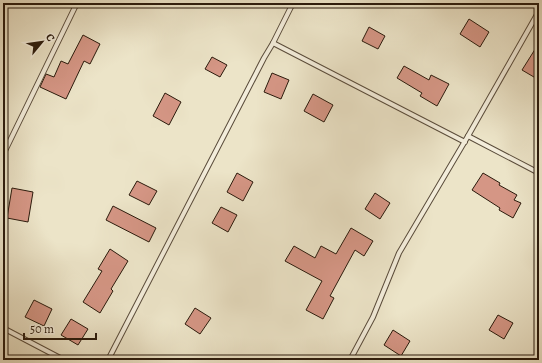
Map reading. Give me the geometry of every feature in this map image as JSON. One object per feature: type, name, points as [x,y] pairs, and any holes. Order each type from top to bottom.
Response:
[{"type":"lane","points":[[3,155],[78,3]]},
{"type":"lane","points":[[108,360],[293,3]]},
{"type":"lane","points":[[350,360],[372,317],[399,253],[465,142],[539,11]]},
{"type":"lane","points":[[273,43],[465,142]]},
{"type":"lane","points":[[468,136],[539,173]]},
{"type":"lane","points":[[3,328],[64,360]]},
{"type":"building","points":[[469,19],[489,32],[480,47],[460,34]]},
{"type":"building","points":[[369,27],[385,36],[378,49],[362,41]]},
{"type":"building","points":[[83,35],[100,44],[90,64],[84,61],[66,99],[40,87],[46,74],[54,77],[61,61],[68,64]]},
{"type":"building","points":[[539,43],[539,80],[522,70]]},
{"type":"building","points":[[212,57],[227,65],[220,77],[205,69]]},
{"type":"building","points":[[404,66],[429,80],[431,75],[449,84],[437,106],[420,96],[422,93],[397,78]]},
{"type":"building","points":[[272,73],[289,80],[281,99],[264,92]]},
{"type":"building","points":[[165,93],[181,102],[169,125],[153,116]]},
{"type":"building","points":[[313,94],[333,105],[324,122],[304,111]]},
{"type":"building","points":[[237,173],[253,182],[243,201],[227,192]]},
{"type":"building","points":[[483,173],[500,183],[499,185],[517,195],[514,200],[521,203],[513,218],[499,210],[500,208],[472,190]]},
{"type":"building","points":[[137,181],[157,191],[149,205],[129,195]]},
{"type":"building","points":[[12,188],[33,192],[28,222],[7,218]]},
{"type":"building","points":[[375,193],[390,203],[380,219],[365,209]]},
{"type":"building","points":[[113,206],[156,228],[149,242],[106,220]]},
{"type":"building","points":[[221,207],[237,215],[228,232],[212,223]]},
{"type":"building","points":[[351,228],[373,241],[364,256],[355,250],[330,296],[334,298],[323,319],[306,310],[322,281],[285,261],[294,246],[315,258],[321,246],[336,254]]},
{"type":"building","points":[[110,249],[128,261],[111,289],[113,291],[100,313],[83,302],[102,271],[98,269]]},
{"type":"building","points":[[34,300],[52,309],[44,326],[25,317]]},
{"type":"building","points":[[195,308],[211,318],[200,334],[185,324]]},
{"type":"building","points":[[498,315],[513,323],[504,339],[489,330]]},
{"type":"building","points":[[71,319],[88,329],[78,345],[61,335]]},
{"type":"building","points":[[393,330],[410,341],[401,356],[384,345]]}]
